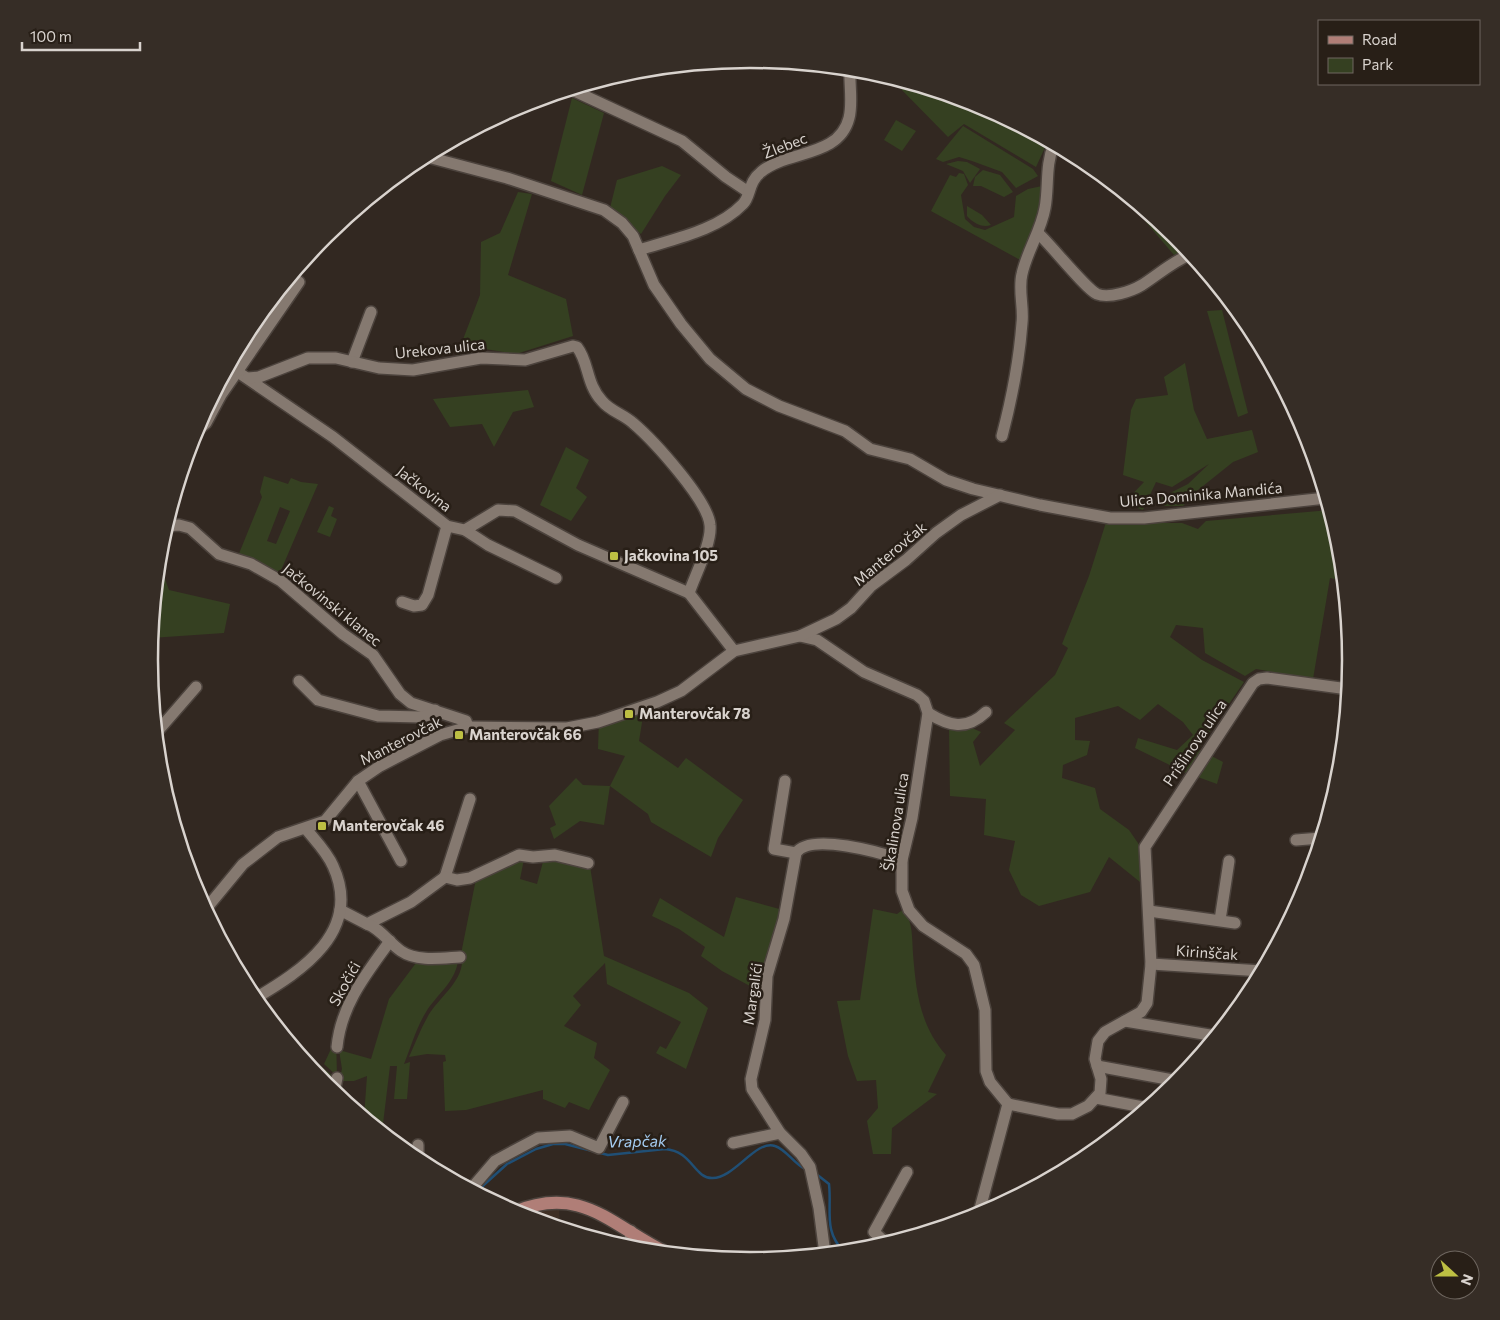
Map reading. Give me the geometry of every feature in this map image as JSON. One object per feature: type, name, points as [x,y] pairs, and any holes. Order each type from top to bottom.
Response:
[{"type":"main road","points":[[529,1209],[549,1203],[573,1205],[603,1214],[651,1244]]},
{"type":"street","name":"Žlebec","points":[[639,250],[726,218],[746,201],[748,191],[761,171],[780,162],[816,150],[833,141],[848,123],[850,112],[850,77]]},
{"type":"street","points":[[579,93],[682,141],[726,177],[748,191]]},
{"type":"street","points":[[1002,436],[1019,364],[1023,316],[1020,291],[1022,274],[1038,233],[1047,196],[1048,162],[1052,151]]},
{"type":"street","name":"Ulica Dominika Mandića","points":[[435,159],[507,178],[604,210],[622,223],[633,236],[654,285],[681,324],[710,359],[746,388],[779,406],[845,430],[870,449],[910,459],[946,480],[1000,495],[1110,518],[1144,518],[1320,499]]},
{"type":"street","points":[[1038,233],[1054,247],[1093,292],[1104,296],[1140,286],[1174,261],[1184,257]]},
{"type":"street","points":[[218,400],[299,282]]},
{"type":"street","points":[[352,362],[371,312]]},
{"type":"street","name":"Urekova ulica","points":[[238,372],[259,377],[308,358],[336,358],[380,368],[413,370],[481,358],[525,360],[573,346],[577,347],[587,376],[598,396],[644,434],[690,486],[708,516],[710,533],[689,593]]},
{"type":"street","name":"Jačkovina","points":[[238,372],[332,437],[447,526],[465,530]]},
{"type":"street","name":"Manterovčak","points":[[210,903],[242,864],[278,836],[306,829],[331,816],[358,781],[368,772],[440,735],[468,727],[567,728],[598,722],[650,705],[680,691],[734,651],[800,636],[836,619],[851,608],[871,586],[906,560],[936,533],[961,516],[1000,495]]},
{"type":"street","points":[[556,578],[488,545],[465,530],[498,510],[515,511],[578,545],[689,593],[734,651]]},
{"type":"street","name":"Jačkovinski klanec","points":[[174,525],[190,528],[219,554],[251,564],[282,581],[343,634],[373,655],[400,694],[411,703],[466,721],[468,727]]},
{"type":"street","points":[[402,602],[414,606],[422,605],[428,595],[447,526]]},
{"type":"street","points":[[800,636],[817,640],[864,672],[917,695],[924,701],[928,713],[944,723],[955,725],[976,720],[986,712]]},
{"type":"street","name":"Prišlinova ulica","points":[[1096,1098],[1101,1088],[1095,1054],[1100,1038],[1105,1032],[1146,1006],[1151,964],[1144,853],[1148,840],[1254,683],[1259,679],[1266,678],[1341,688]]},
{"type":"street","points":[[299,681],[318,700],[378,716],[421,717],[430,715],[435,710]]},
{"type":"street","points":[[162,726],[196,687]]},
{"type":"street","name":"Škalinova ulica","points":[[928,713],[912,818],[902,860],[902,891],[909,910],[923,926],[966,954],[974,965],[985,1010],[986,1071],[990,1082],[1008,1104]]},
{"type":"street","points":[[358,781],[401,861]]},
{"type":"street","points":[[785,781],[774,849],[796,853],[799,848],[808,845],[851,846],[867,848],[902,860]]},
{"type":"street","points":[[367,924],[411,902],[445,877],[470,799]]},
{"type":"street","points":[[261,994],[315,957],[328,941],[340,910],[340,889],[334,866],[306,829]]},
{"type":"street","points":[[1296,840],[1314,839]]},
{"type":"street","name":"Margalići","points":[[796,853],[784,919],[767,976],[765,1020],[751,1079],[752,1089],[780,1133],[801,1154],[812,1172],[824,1247]]},
{"type":"street","points":[[445,877],[457,880],[470,878],[519,855],[534,857],[555,855],[588,863]]},
{"type":"street","points":[[1220,920],[1229,862]]},
{"type":"street","points":[[340,910],[375,927],[402,952],[425,958],[460,957]]},
{"type":"street","points":[[1149,911],[1235,923]]},
{"type":"street","name":"Skočići","points":[[337,1047],[338,1031],[351,998],[390,941]]},
{"type":"street","name":"Kirinščak","points":[[1151,964],[1254,971]]},
{"type":"street","points":[[1124,1021],[1209,1035]]},
{"type":"street","points":[[1097,1066],[1169,1079]]},
{"type":"street","points":[[336,1084],[338,1078]]},
{"type":"street","points":[[981,1205],[1008,1104],[1067,1115],[1084,1109],[1096,1098],[1139,1106]]},
{"type":"street","points":[[475,1184],[495,1161],[538,1138],[570,1136],[598,1148],[623,1102]]},
{"type":"street","points":[[733,1144],[780,1133]]},
{"type":"street","points":[[418,1146],[418,1151]]},
{"type":"street","points":[[880,1237],[874,1232],[907,1172]]},
{"type":"street","points":[[630,1231],[630,1240]]},
{"type":"shaded area","points":[[559,1207],[560,1221],[533,1211]]},
{"type":"green space","points":[[899,87],[940,99],[977,113],[1045,147],[1036,167],[964,124],[948,137]]},
{"type":"green space","points":[[572,98],[604,113],[582,195],[551,181]]},
{"type":"green space","points":[[896,120],[916,131],[902,151],[884,140]]},
{"type":"green space","points":[[963,126],[1033,169],[1038,176],[1016,188],[1002,172],[972,161],[959,157],[943,162],[936,159]]},
{"type":"green space","points":[[958,161],[967,162],[980,169],[970,183],[963,171],[946,164]]},
{"type":"green space","points":[[662,166],[681,175],[641,234],[610,208],[617,180]]},
{"type":"green space","points":[[983,170],[1000,175],[1013,192],[1004,197],[981,186],[973,186],[975,177]]},
{"type":"green space","points":[[959,173],[964,174],[968,185],[961,195],[965,219],[974,227],[985,230],[1014,217],[1016,196],[1028,189],[1042,186],[1040,209],[1022,261],[931,211],[950,175],[956,177]]},
{"type":"green space","points":[[518,192],[532,194],[508,275],[566,299],[573,336],[516,354],[485,349],[457,355],[480,295],[481,242],[500,233]]},
{"type":"green space","points":[[967,206],[982,215],[991,225],[981,225],[972,221],[967,216]]},
{"type":"green space","points":[[1146,220],[1180,253],[1174,255],[1145,221]]},
{"type":"green space","points":[[1222,310],[1248,413],[1238,417],[1207,311]]},
{"type":"green space","points":[[1185,363],[1194,410],[1207,439],[1252,430],[1258,452],[1233,462],[1198,490],[1183,506],[1164,506],[1158,499],[1188,484],[1209,464],[1172,487],[1156,482],[1143,510],[1124,503],[1144,482],[1123,475],[1131,410],[1136,399],[1168,395],[1164,377]]},
{"type":"green space","points":[[528,390],[534,407],[513,412],[494,447],[482,424],[450,427],[433,399]]},
{"type":"green space","points":[[566,447],[589,460],[576,488],[587,497],[571,521],[540,505]]},
{"type":"green space","points":[[264,476],[288,484],[291,478],[301,482],[318,484],[279,575],[266,566],[238,556],[262,497],[260,492]],"holes":[[[280,507],[290,511],[276,544],[267,541]]]},
{"type":"green space","points":[[329,506],[334,508],[331,516],[337,519],[330,537],[317,532]]},
{"type":"green space","points":[[1323,511],[1336,576],[1335,579],[1330,578],[1313,679],[1256,669],[1245,676],[1205,653],[1203,628],[1176,625],[1170,637],[1202,660],[1244,682],[1198,749],[1223,762],[1217,784],[1184,772],[1135,748],[1138,738],[1177,750],[1193,735],[1183,722],[1158,704],[1140,720],[1118,706],[1075,718],[1075,740],[1090,741],[1087,755],[1063,765],[1062,778],[1095,788],[1100,809],[1129,830],[1140,846],[1140,882],[1109,857],[1090,892],[1039,906],[1021,895],[1009,870],[1015,841],[984,835],[986,799],[950,796],[949,727],[972,728],[981,732],[973,742],[980,766],[1015,730],[1004,723],[1055,675],[1068,648],[1062,644],[1089,576],[1108,516],[1117,523],[1182,523],[1198,529],[1206,521]]},
{"type":"green space","points":[[164,576],[169,590],[230,604],[224,633],[159,637]]},
{"type":"green space","points":[[645,704],[639,741],[678,768],[686,758],[743,800],[718,838],[711,857],[651,822],[648,814],[610,786],[625,756],[598,749],[599,719]]},
{"type":"green space","points":[[576,778],[583,785],[610,786],[604,825],[580,821],[554,839],[550,828],[556,825],[549,806]]},
{"type":"green space","points":[[544,858],[590,866],[604,956],[689,993],[708,1008],[686,1069],[656,1053],[660,1046],[666,1049],[681,1022],[607,984],[605,963],[573,996],[581,1005],[564,1026],[597,1043],[594,1058],[610,1070],[589,1110],[569,1102],[565,1108],[543,1099],[543,1090],[466,1110],[445,1111],[443,1062],[446,1061],[445,1055],[427,1054],[409,1057],[427,1018],[460,972],[461,954],[476,879],[524,859],[520,879],[537,884]]},
{"type":"green space","points":[[736,897],[783,910],[763,993],[722,971],[701,956],[705,947],[679,929],[652,916],[660,898],[724,937]]},
{"type":"green space","points":[[873,909],[897,914],[904,909],[907,914],[921,1007],[930,1032],[946,1055],[928,1092],[937,1094],[892,1128],[891,1154],[873,1154],[867,1121],[878,1108],[876,1080],[857,1081],[848,1056],[837,1001],[860,1000]]},
{"type":"green space","points":[[419,959],[458,959],[457,967],[450,981],[430,1006],[416,1031],[404,1064],[410,1062],[407,1099],[394,1099],[397,1066],[390,1066],[383,1125],[365,1110],[367,1076],[354,1081],[339,1081],[342,1069],[339,1050],[371,1059],[389,999]]},
{"type":"green space","points":[[336,1038],[337,1076],[324,1064]]},
{"type":"green space","points":[[312,1058],[336,1079],[335,1083]]},
{"type":"waterway","name":"Vrapčak","points":[[481,1187],[507,1164],[536,1149],[553,1144],[565,1144],[608,1155],[665,1149],[681,1154],[701,1174],[712,1178],[720,1177],[760,1148],[768,1145],[783,1150],[805,1169]]},
{"type":"waterway","name":"Vrapčak","points":[[815,1173],[829,1184],[831,1228],[838,1245]]},
{"type":"place","name":"Jačkovina 105","points":[[614,556]]},
{"type":"place","name":"Manterovčak 78","points":[[629,714]]},
{"type":"place","name":"Manterovčak 66","points":[[459,735]]},
{"type":"place","name":"Manterovčak 46","points":[[322,826]]}]
